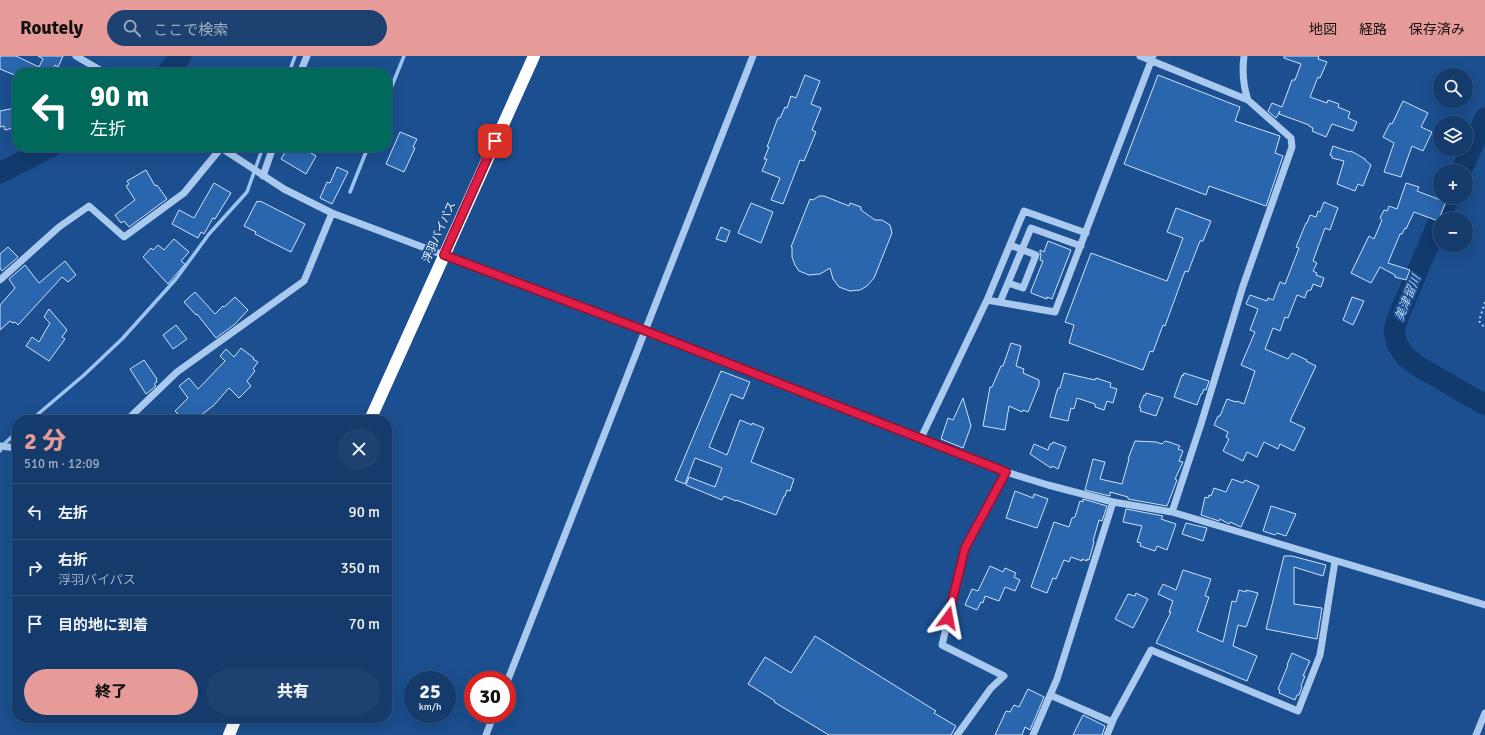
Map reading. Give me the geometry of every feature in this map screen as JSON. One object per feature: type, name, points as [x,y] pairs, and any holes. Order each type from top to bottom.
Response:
[{"type":"highway","name":"浮羽バイパス","points":[[372,415],[534,56]]},
{"type":"highway","points":[[229,735],[234,723]]},
{"type":"street","points":[[76,56],[96,68]]},
{"type":"street","points":[[302,68],[307,56]]},
{"type":"street","points":[[511,671],[753,56]]},
{"type":"street","points":[[1140,56],[1152,58],[1248,100],[1290,138],[1292,146],[1243,286],[1201,424],[1172,512]]},
{"type":"street","points":[[1244,56],[1244,87],[1248,100]]},
{"type":"street","points":[[987,300],[1055,312],[1152,58]]},
{"type":"street","points":[[0,280],[59,227],[89,206],[124,237],[184,193],[217,152]]},
{"type":"street","points":[[228,152],[262,176],[284,189],[332,213],[646,331],[1006,472],[1113,502],[1172,512],[1485,605]]},
{"type":"street","points":[[262,176],[271,152]]},
{"type":"street","points":[[920,438],[987,300],[1024,211],[1086,233]]},
{"type":"street","points":[[132,415],[177,372],[304,281],[332,213]]},
{"type":"street","points":[[1000,302],[1031,228],[1081,246]]},
{"type":"street","points":[[1008,283],[1023,288],[1036,255],[1010,245]]},
{"type":"street","points":[[0,446],[12,447]]},
{"type":"street","points":[[957,735],[992,688],[1004,676],[942,645],[965,548],[1006,472]]},
{"type":"street","points":[[1033,735],[1057,679],[1113,502]]},
{"type":"street","points":[[1107,735],[1112,722],[1151,650],[1298,711],[1320,655],[1335,561]]},
{"type":"street","points":[[1050,695],[1112,722]]},
{"type":"street","points":[[1476,735],[1485,713]]},
{"type":"street","points":[[486,735],[491,723]]},
{"type":"path","points":[[1485,302],[1479,321],[1485,328]]},
{"type":"building","points":[[0,56],[16,56],[39,67],[43,59],[38,56],[63,56],[58,67],[55,65],[54,68],[12,68],[12,74],[0,69]]},
{"type":"building","points":[[1284,56],[1319,56],[1318,59],[1327,62],[1320,78],[1318,77],[1310,97],[1327,103],[1328,100],[1339,104],[1338,107],[1350,112],[1348,118],[1357,122],[1353,131],[1332,124],[1326,137],[1312,131],[1313,128],[1309,125],[1279,114],[1280,111],[1276,118],[1268,111],[1272,103],[1282,107],[1292,80],[1295,80],[1301,64],[1284,58]]},
{"type":"building","points":[[805,75],[820,81],[811,104],[821,108],[812,130],[816,132],[804,161],[800,160],[783,204],[771,200],[780,178],[762,171],[767,159],[764,159],[778,118],[780,118],[785,107],[787,108],[791,96],[796,98]]},
{"type":"building","points":[[1158,75],[1240,107],[1235,121],[1280,136],[1275,153],[1283,156],[1266,206],[1209,186],[1206,195],[1124,164]]},
{"type":"building","points":[[1403,101],[1428,113],[1421,127],[1432,132],[1423,151],[1412,146],[1401,177],[1384,172],[1394,143],[1383,137],[1390,123],[1392,124]]},
{"type":"building","points":[[12,109],[12,128],[5,130],[4,126],[0,127],[0,111]]},
{"type":"building","points":[[400,132],[417,139],[413,147],[415,148],[404,172],[386,164]]},
{"type":"building","points":[[1333,146],[1350,152],[1351,151],[1365,159],[1371,165],[1363,186],[1358,184],[1355,191],[1337,184],[1344,161],[1332,158],[1330,155]]},
{"type":"building","points":[[285,152],[309,152],[316,156],[306,174],[281,159]]},
{"type":"building","points":[[337,167],[348,172],[332,204],[320,198],[327,182],[330,183]]},
{"type":"building","points":[[146,170],[155,186],[157,185],[167,199],[129,227],[124,221],[121,223],[115,215],[135,200],[126,186],[129,184],[127,181]]},
{"type":"building","points":[[214,183],[231,193],[215,219],[213,218],[204,234],[201,232],[198,238],[172,224],[179,210],[194,218]]},
{"type":"building","points":[[1406,183],[1419,187],[1417,191],[1433,197],[1433,204],[1445,204],[1442,212],[1433,212],[1433,219],[1414,212],[1406,229],[1405,228],[1402,234],[1400,234],[1388,263],[1410,270],[1406,280],[1395,277],[1395,275],[1380,267],[1371,283],[1351,273],[1369,236],[1374,239],[1382,220],[1380,218],[1384,210],[1387,211],[1389,206],[1397,209]]},
{"type":"building","points":[[819,196],[824,196],[849,206],[850,203],[861,207],[861,210],[875,220],[882,220],[890,225],[892,233],[874,278],[867,286],[860,290],[850,291],[839,287],[833,279],[830,268],[820,274],[809,275],[799,271],[795,265],[791,247],[810,199],[813,200]]},
{"type":"building","points":[[257,201],[260,201],[305,224],[291,252],[255,234],[256,232],[244,226]]},
{"type":"building","points":[[1324,202],[1338,208],[1330,230],[1325,228],[1313,261],[1317,263],[1313,271],[1317,273],[1316,275],[1324,278],[1321,287],[1313,284],[1311,290],[1307,291],[1305,298],[1297,295],[1288,318],[1285,317],[1280,331],[1273,328],[1265,349],[1288,359],[1292,353],[1316,366],[1290,421],[1305,428],[1294,451],[1280,444],[1278,449],[1264,442],[1257,457],[1247,452],[1243,461],[1223,451],[1229,439],[1226,437],[1228,432],[1214,425],[1218,416],[1220,416],[1227,399],[1244,404],[1255,371],[1241,365],[1255,332],[1250,330],[1258,309],[1246,304],[1250,295],[1267,301],[1268,298],[1273,300],[1280,282],[1285,284],[1299,248],[1296,247],[1310,215],[1316,217]]},
{"type":"building","points":[[751,203],[773,212],[761,243],[738,233]]},
{"type":"building","points":[[1176,208],[1211,221],[1203,241],[1200,241],[1188,272],[1185,271],[1165,326],[1163,325],[1153,352],[1150,351],[1143,370],[1069,343],[1074,325],[1065,322],[1091,253],[1167,281],[1183,238],[1167,232]]},
{"type":"building","points":[[721,227],[730,231],[726,242],[716,239]]},
{"type":"building","points":[[174,239],[189,252],[181,261],[185,264],[168,284],[143,257],[151,248],[153,250],[158,245],[164,250]]},
{"type":"building","points":[[1048,241],[1071,250],[1052,299],[1047,297],[1047,299],[1031,293],[1043,261],[1040,260],[1040,250],[1044,252]]},
{"type":"building","points":[[8,247],[18,257],[2,271],[0,268],[0,254]]},
{"type":"building","points":[[65,261],[76,275],[68,282],[62,277],[18,325],[15,322],[13,323],[10,321],[0,330],[0,305],[15,288],[9,279],[25,265],[39,283]]},
{"type":"building","points":[[195,292],[215,314],[235,297],[248,310],[235,324],[216,338],[197,314],[196,315],[184,302]]},
{"type":"building","points":[[1352,297],[1364,301],[1353,325],[1343,320]]},
{"type":"building","points":[[49,309],[67,330],[62,337],[65,339],[49,361],[26,346],[32,337],[39,342],[50,323],[44,317]]},
{"type":"building","points":[[176,325],[187,339],[173,349],[163,335]]},
{"type":"building","points":[[1011,343],[1021,346],[1016,366],[1024,369],[1023,373],[1039,380],[1039,385],[1028,412],[1023,410],[1022,412],[1009,406],[1005,430],[983,426],[990,387],[992,387],[1001,366],[1003,366]]},
{"type":"building","points":[[241,348],[258,362],[253,369],[255,371],[247,381],[251,386],[239,398],[229,388],[214,405],[201,415],[177,415],[178,414],[175,411],[188,398],[179,386],[189,378],[198,389],[225,361],[220,356],[226,349],[234,357]]},
{"type":"building","points":[[144,360],[157,379],[157,382],[154,384],[156,386],[146,394],[130,369]]},
{"type":"building","points":[[721,371],[750,382],[743,399],[731,394],[709,447],[727,455],[740,420],[764,428],[751,462],[794,479],[790,491],[787,490],[776,515],[724,496],[722,500],[686,485],[689,477],[715,487],[722,468],[695,458],[685,484],[675,480]]},
{"type":"building","points":[[1064,373],[1095,380],[1096,378],[1111,383],[1110,387],[1117,389],[1113,403],[1107,401],[1104,410],[1095,407],[1095,404],[1077,398],[1074,409],[1071,408],[1068,421],[1050,417],[1056,394],[1058,388],[1060,388]]},
{"type":"building","points":[[1184,373],[1209,381],[1206,390],[1204,389],[1201,394],[1197,405],[1174,397]]},
{"type":"building","points":[[1146,393],[1163,398],[1156,416],[1140,411],[1141,408],[1139,407]]},
{"type":"building","points":[[963,398],[971,426],[963,448],[941,439],[948,418],[953,420]]},
{"type":"building","points":[[1135,441],[1156,442],[1162,444],[1165,441],[1180,446],[1178,449],[1183,451],[1179,461],[1183,462],[1175,479],[1177,480],[1167,506],[1128,499],[1128,497],[1110,492],[1110,496],[1085,490],[1093,459],[1105,462],[1100,479],[1122,484],[1128,459]]},
{"type":"building","points":[[1053,442],[1066,447],[1058,469],[1052,466],[1051,468],[1030,454],[1034,444],[1048,450],[1050,444]]},
{"type":"building","points":[[1232,479],[1243,483],[1245,480],[1259,486],[1241,527],[1230,522],[1229,524],[1220,519],[1219,521],[1201,515],[1205,497],[1208,498],[1209,495],[1211,496],[1214,488],[1226,492]]},
{"type":"building","points":[[1015,491],[1033,498],[1034,494],[1048,499],[1037,528],[1006,518]]},
{"type":"building","points":[[1083,499],[1107,506],[1102,521],[1099,520],[1089,560],[1087,559],[1087,561],[1082,559],[1082,561],[1071,557],[1069,562],[1064,560],[1056,579],[1053,578],[1047,593],[1031,587],[1054,522],[1069,527],[1072,518],[1075,517],[1080,501],[1083,502]]},
{"type":"building","points":[[1271,506],[1296,514],[1286,536],[1277,533],[1275,535],[1263,531]]},
{"type":"building","points":[[1126,509],[1163,516],[1161,519],[1176,524],[1167,550],[1157,546],[1155,551],[1140,546],[1141,543],[1137,542],[1142,526],[1123,522]]},
{"type":"building","points":[[1186,523],[1207,528],[1203,541],[1182,534]]},
{"type":"building","points":[[1284,556],[1292,556],[1326,565],[1323,576],[1294,567],[1294,604],[1322,608],[1317,639],[1266,629]]},
{"type":"building","points":[[990,566],[1003,572],[1005,568],[1016,573],[1014,577],[1020,580],[1015,591],[1005,587],[999,601],[985,596],[983,603],[981,602],[977,610],[965,605],[972,589],[978,591]]},
{"type":"building","points":[[1183,570],[1211,579],[1205,596],[1209,597],[1197,631],[1223,642],[1232,601],[1236,602],[1239,590],[1258,593],[1246,627],[1238,625],[1233,646],[1257,656],[1247,681],[1156,643],[1171,612],[1169,612],[1173,601],[1158,594],[1163,584],[1176,590]]},
{"type":"building","points":[[1136,593],[1148,599],[1133,628],[1115,619],[1128,594],[1135,596]]},
{"type":"building","points":[[815,636],[936,711],[934,713],[956,726],[951,735],[829,735],[774,702],[775,701],[748,684],[765,657],[791,673]]},
{"type":"building","points":[[1292,653],[1310,661],[1303,676],[1305,676],[1299,695],[1297,695],[1295,700],[1279,693],[1280,690],[1278,689]]},
{"type":"building","points":[[1028,689],[1044,697],[1030,730],[1025,727],[1022,735],[995,735],[1006,711],[1010,712],[1014,705],[1019,707]]},
{"type":"building","points":[[1083,715],[1105,726],[1102,735],[1073,735]]},
{"type":"waterway","points":[[171,68],[181,56]]},
{"type":"waterway","points":[[291,68],[295,56]]},
{"type":"waterway","points":[[392,86],[404,56]]},
{"type":"waterway","name":"美津留川","points":[[1464,164],[1485,118]]},
{"type":"waterway","points":[[0,173],[41,152]]},
{"type":"waterway","points":[[37,415],[84,375],[122,339],[176,279],[209,234],[247,192],[261,152]]},
{"type":"waterway","points":[[350,192],[366,152]]},
{"type":"waterway","name":"美津留川","points":[[1446,204],[1398,317],[1394,331],[1397,344],[1405,356],[1416,365],[1485,405]]},
{"type":"waterway","points":[[0,451],[3,445],[12,437]]},
{"type":"route","points":[[495,141],[444,255],[646,331],[1006,472],[965,548],[948,618]]}]
